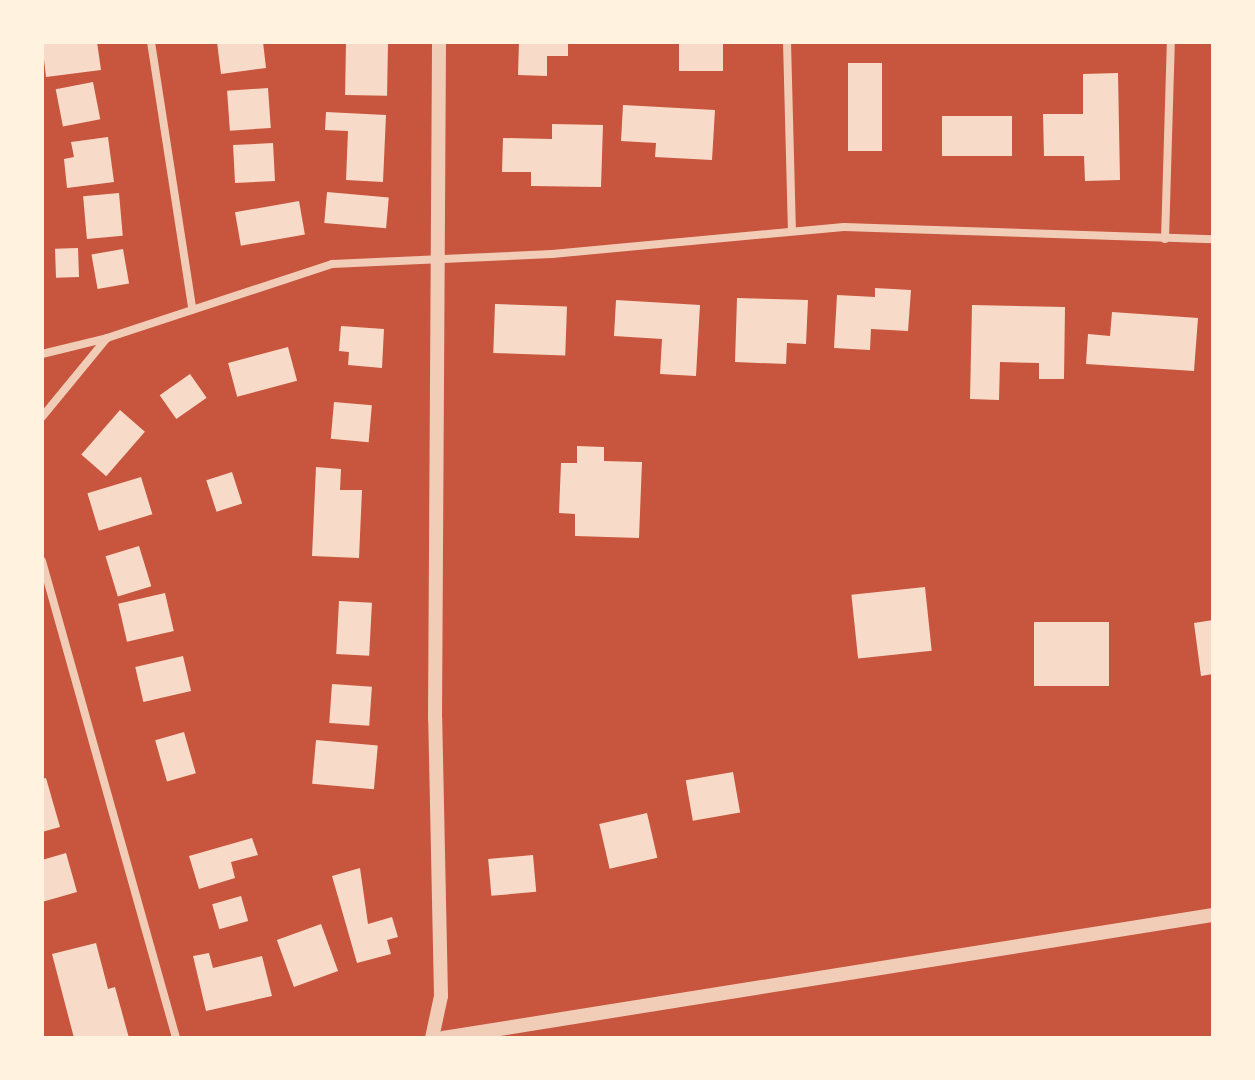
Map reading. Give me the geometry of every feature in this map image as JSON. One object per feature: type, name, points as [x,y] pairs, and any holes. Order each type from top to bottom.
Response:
[{"type":"street","points":[[151,42],[192,308]]},
{"type":"street","points":[[432,1038],[441,996],[435,718],[442,257],[439,42]]},
{"type":"street","points":[[787,42],[792,231]]},
{"type":"street","points":[[1165,239],[1171,42]]},
{"type":"street","points":[[42,354],[107,338],[332,264],[792,231],[956,228],[1213,239]]},
{"type":"street","points":[[42,417],[107,338]]},
{"type":"street","points":[[42,561],[176,1038]]},
{"type":"street","points":[[443,1038],[1213,915]]},
{"type":"building","points":[[42,42],[97,42],[101,70],[46,77]]},
{"type":"building","points":[[217,42],[263,42],[266,68],[221,74]]},
{"type":"building","points":[[346,42],[388,43],[387,96],[345,95]]},
{"type":"building","points":[[519,42],[568,42],[568,56],[547,56],[547,76],[518,75]]},
{"type":"building","points":[[679,42],[723,42],[723,71],[679,71]]},
{"type":"building","points":[[848,63],[882,63],[882,151],[848,151]]},
{"type":"building","points":[[1118,73],[1120,180],[1085,181],[1084,156],[1044,156],[1043,114],[1083,114],[1083,74]]},
{"type":"building","points":[[93,82],[100,119],[63,127],[56,89]]},
{"type":"building","points":[[268,88],[271,128],[230,131],[227,91]]},
{"type":"building","points":[[623,105],[715,110],[712,160],[655,157],[656,143],[621,141]]},
{"type":"building","points":[[326,112],[386,115],[383,182],[346,180],[348,131],[325,130]]},
{"type":"building","points":[[942,116],[1012,116],[1012,156],[942,156]]},
{"type":"building","points":[[552,124],[603,125],[601,187],[531,186],[531,172],[502,172],[503,138],[552,139]]},
{"type":"building","points":[[108,137],[114,182],[67,188],[64,159],[74,157],[71,142]]},
{"type":"building","points":[[273,143],[275,181],[235,183],[233,145]]},
{"type":"building","points":[[327,192],[389,197],[386,228],[324,223]]},
{"type":"building","points":[[119,193],[123,236],[87,239],[83,196]]},
{"type":"building","points":[[299,201],[305,234],[241,246],[235,212]]},
{"type":"building","points":[[78,248],[79,277],[56,278],[55,249]]},
{"type":"building","points":[[123,249],[129,283],[98,289],[91,255]]},
{"type":"building","points":[[875,288],[911,290],[908,331],[871,329],[870,350],[834,348],[837,295],[875,297]]},
{"type":"building","points":[[737,298],[808,300],[806,344],[787,343],[786,364],[735,362]]},
{"type":"building","points":[[616,300],[700,305],[696,376],[660,374],[662,339],[614,336]]},
{"type":"building","points":[[495,304],[567,307],[565,355],[493,353]]},
{"type":"building","points":[[972,305],[1065,307],[1064,379],[1039,379],[1039,363],[1000,362],[999,400],[970,399]]},
{"type":"building","points":[[1112,312],[1198,318],[1194,371],[1086,364],[1088,334],[1110,336]]},
{"type":"building","points":[[341,326],[384,329],[382,368],[348,365],[349,352],[339,351]]},
{"type":"building","points":[[288,347],[297,381],[237,397],[228,363]]},
{"type":"building","points":[[190,374],[207,398],[176,419],[160,395]]},
{"type":"building","points":[[334,402],[372,405],[369,442],[331,439]]},
{"type":"building","points":[[120,410],[145,432],[106,476],[81,455]]},
{"type":"building","points":[[577,446],[604,447],[604,461],[642,462],[639,538],[575,536],[575,514],[559,513],[561,463],[577,463]]},
{"type":"building","points":[[316,467],[341,469],[340,490],[362,490],[359,558],[312,556]]},
{"type":"building","points":[[232,472],[242,503],[217,512],[206,480]]},
{"type":"building","points":[[141,477],[152,514],[99,531],[87,493]]},
{"type":"building","points":[[139,546],[151,586],[118,596],[106,556]]},
{"type":"building","points":[[925,587],[932,651],[858,658],[851,595]]},
{"type":"building","points":[[165,593],[174,631],[127,642],[118,604]]},
{"type":"building","points":[[339,601],[372,603],[369,656],[336,654]]},
{"type":"building","points":[[1213,620],[1213,674],[1201,676],[1194,623]]},
{"type":"building","points":[[1034,622],[1109,622],[1109,686],[1034,686]]},
{"type":"building","points":[[183,656],[191,691],[143,702],[135,667]]},
{"type":"building","points":[[332,684],[372,687],[369,726],[329,723]]},
{"type":"building","points":[[184,732],[196,773],[167,782],[155,740]]},
{"type":"building","points":[[316,740],[378,745],[374,789],[312,784]]},
{"type":"building","points":[[733,772],[740,812],[693,821],[686,780]]},
{"type":"building","points":[[46,778],[60,827],[42,832],[42,779]]},
{"type":"building","points":[[647,813],[657,858],[610,869],[599,824]]},
{"type":"building","points":[[252,838],[258,855],[231,862],[235,878],[199,889],[189,856]]},
{"type":"building","points":[[66,853],[77,892],[42,902],[42,860]]},
{"type":"building","points":[[533,855],[536,892],[491,896],[488,859]]},
{"type":"building","points":[[360,868],[368,924],[392,917],[398,937],[387,940],[391,954],[357,963],[332,876]]},
{"type":"building","points":[[241,896],[248,921],[219,929],[212,904]]},
{"type":"building","points":[[321,924],[338,971],[294,987],[277,940]]},
{"type":"building","points":[[96,943],[108,989],[115,987],[129,1038],[74,1038],[52,954]]},
{"type":"building","points":[[209,953],[213,968],[262,956],[272,996],[206,1011],[193,956]]}]
